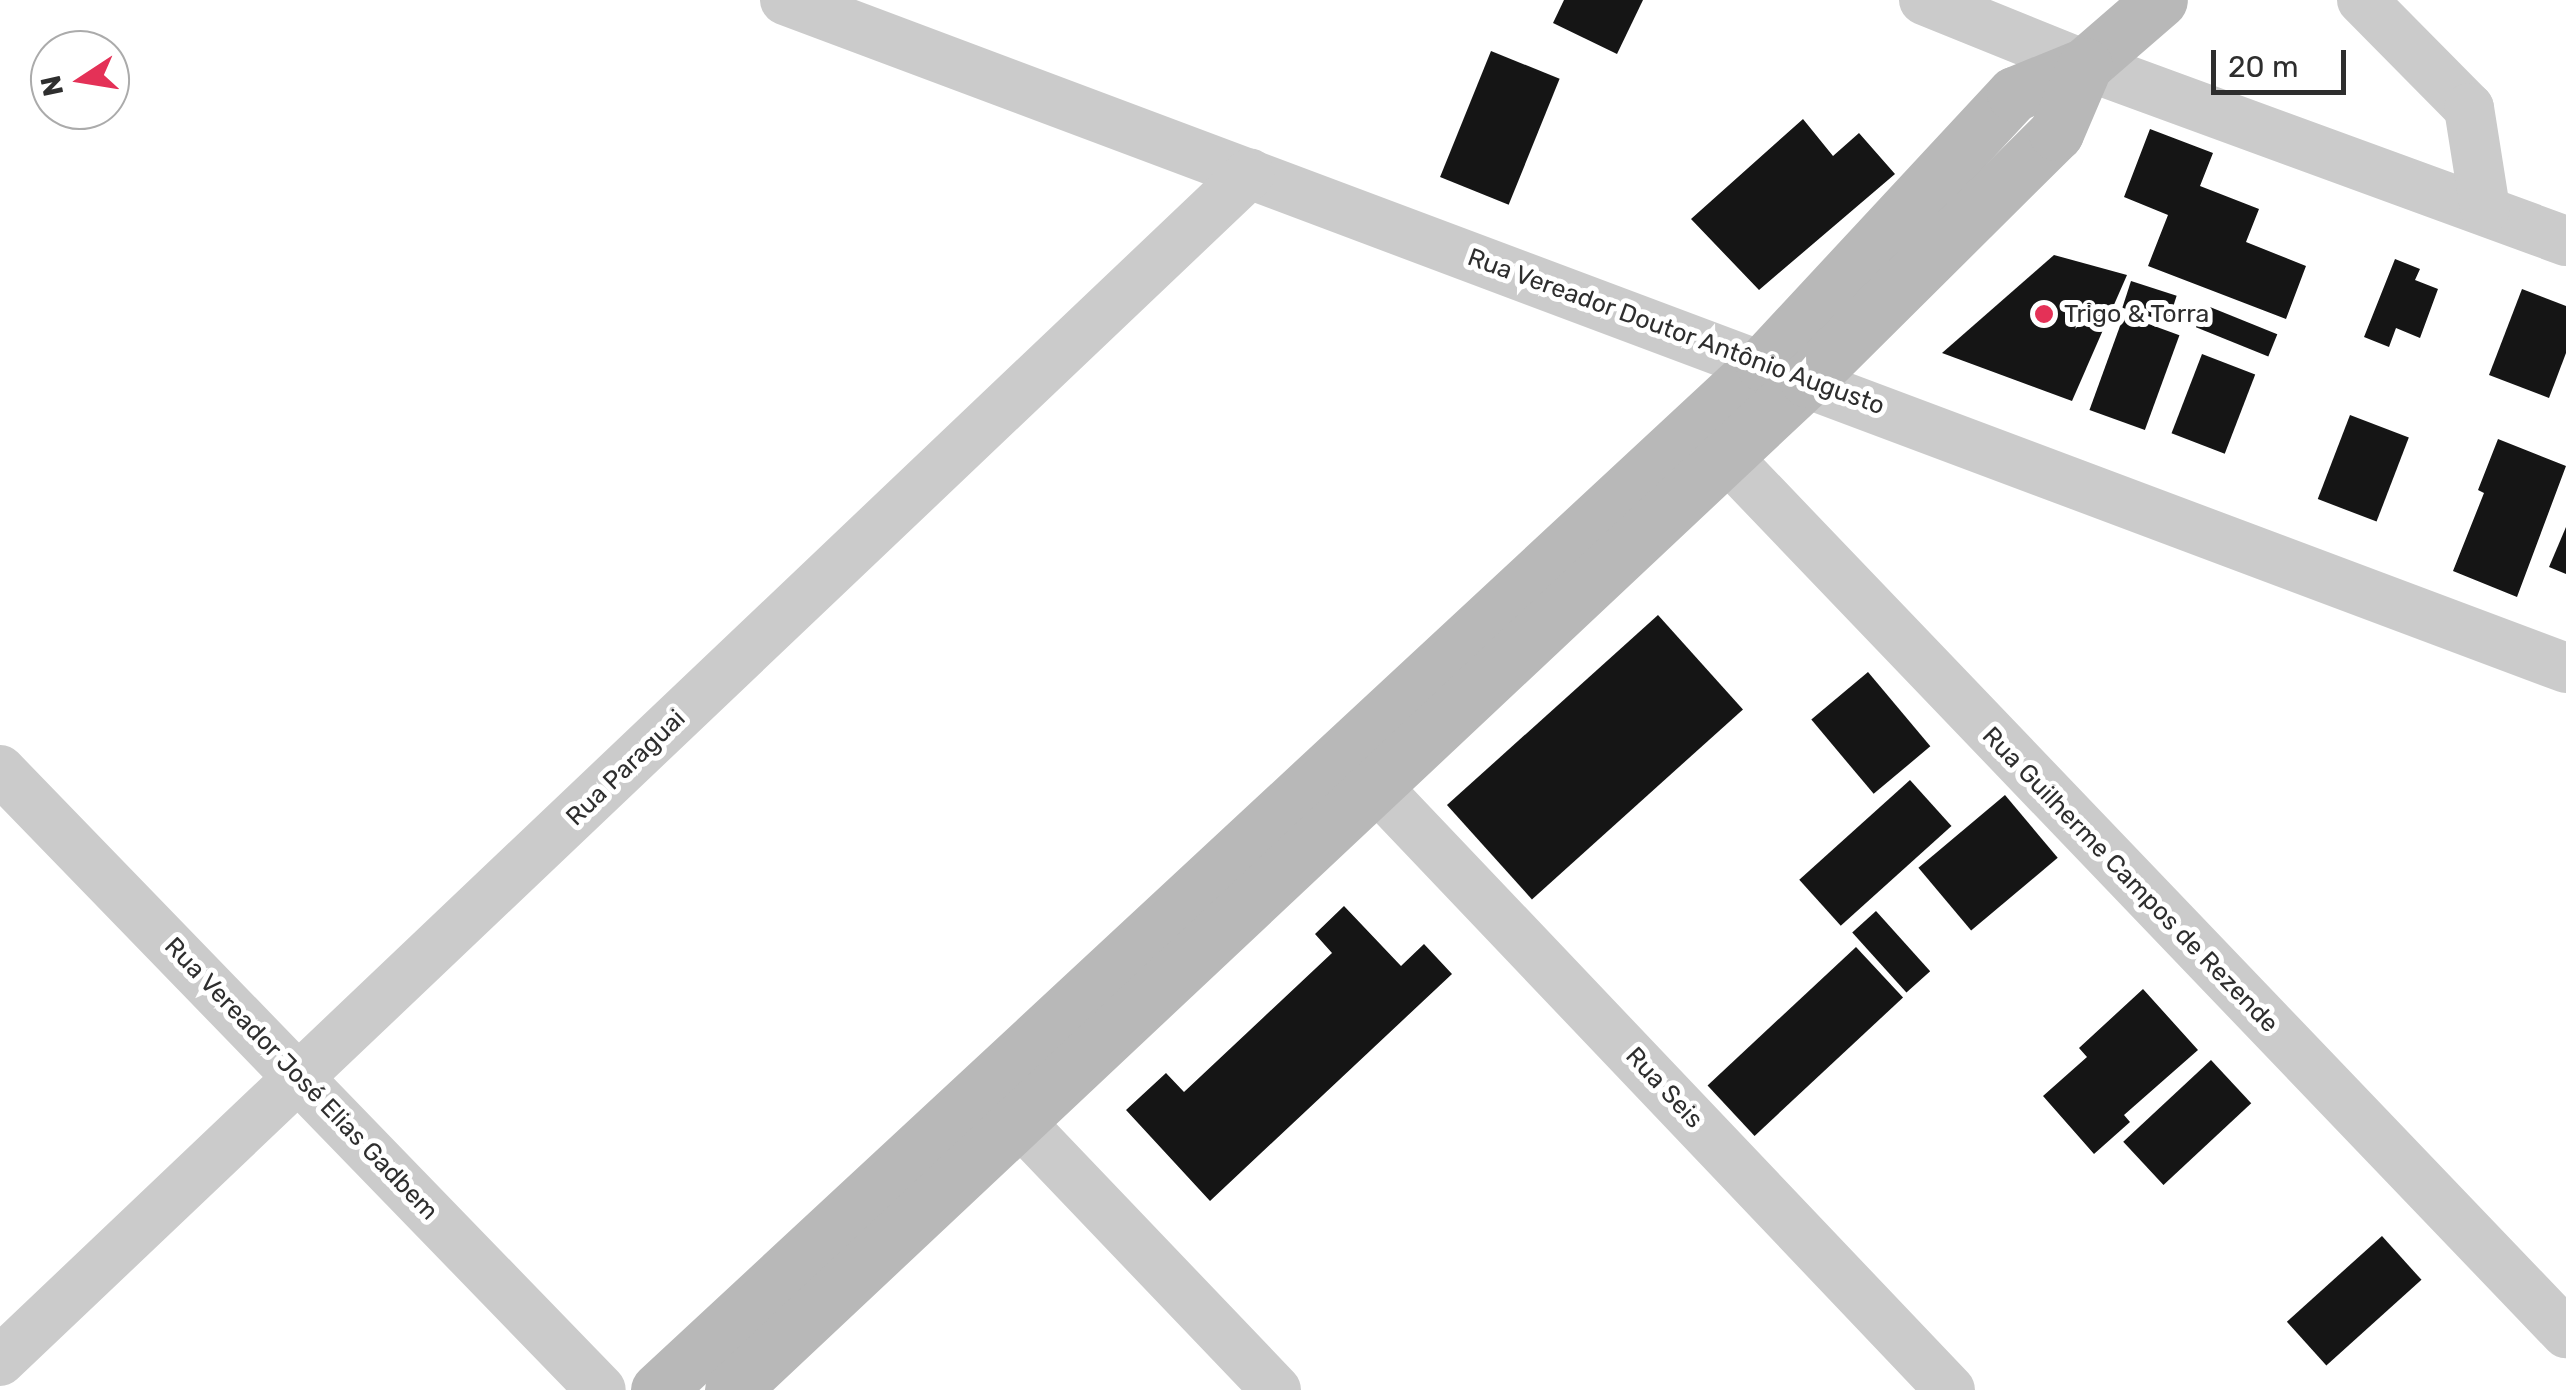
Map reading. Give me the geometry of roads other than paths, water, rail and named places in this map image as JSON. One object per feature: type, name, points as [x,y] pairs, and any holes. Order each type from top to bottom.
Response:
[{"type":"street","name":"Rua Vereador Doutor Antônio Augusto","points":[[786,0],[2566,668]]},
{"type":"street","points":[[1924,0],[2085,65],[2486,208],[2566,241]]},
{"type":"street","points":[[658,1390],[1360,769],[1785,372],[2014,94],[2085,65],[2160,0]]},
{"type":"street","points":[[2362,0],[2469,108],[2486,208]]},
{"type":"street","name":"Rua Paraguai","points":[[0,1360],[1250,173]]},
{"type":"street","name":"Rua Guilherme Campos de Rezende","points":[[1709,440],[2566,1333]]},
{"type":"street","points":[[732,1390],[1019,1121],[1360,769]]},
{"type":"street","name":"Rua Seis","points":[[1360,769],[1950,1390]]},
{"type":"street","name":"Rua Vereador José Elias Gadbem","points":[[0,770],[601,1390]]},
{"type":"street","points":[[1019,1121],[1276,1390]]},
{"type":"place","name":"Trigo & Torra","points":[[2044,314]]}]
